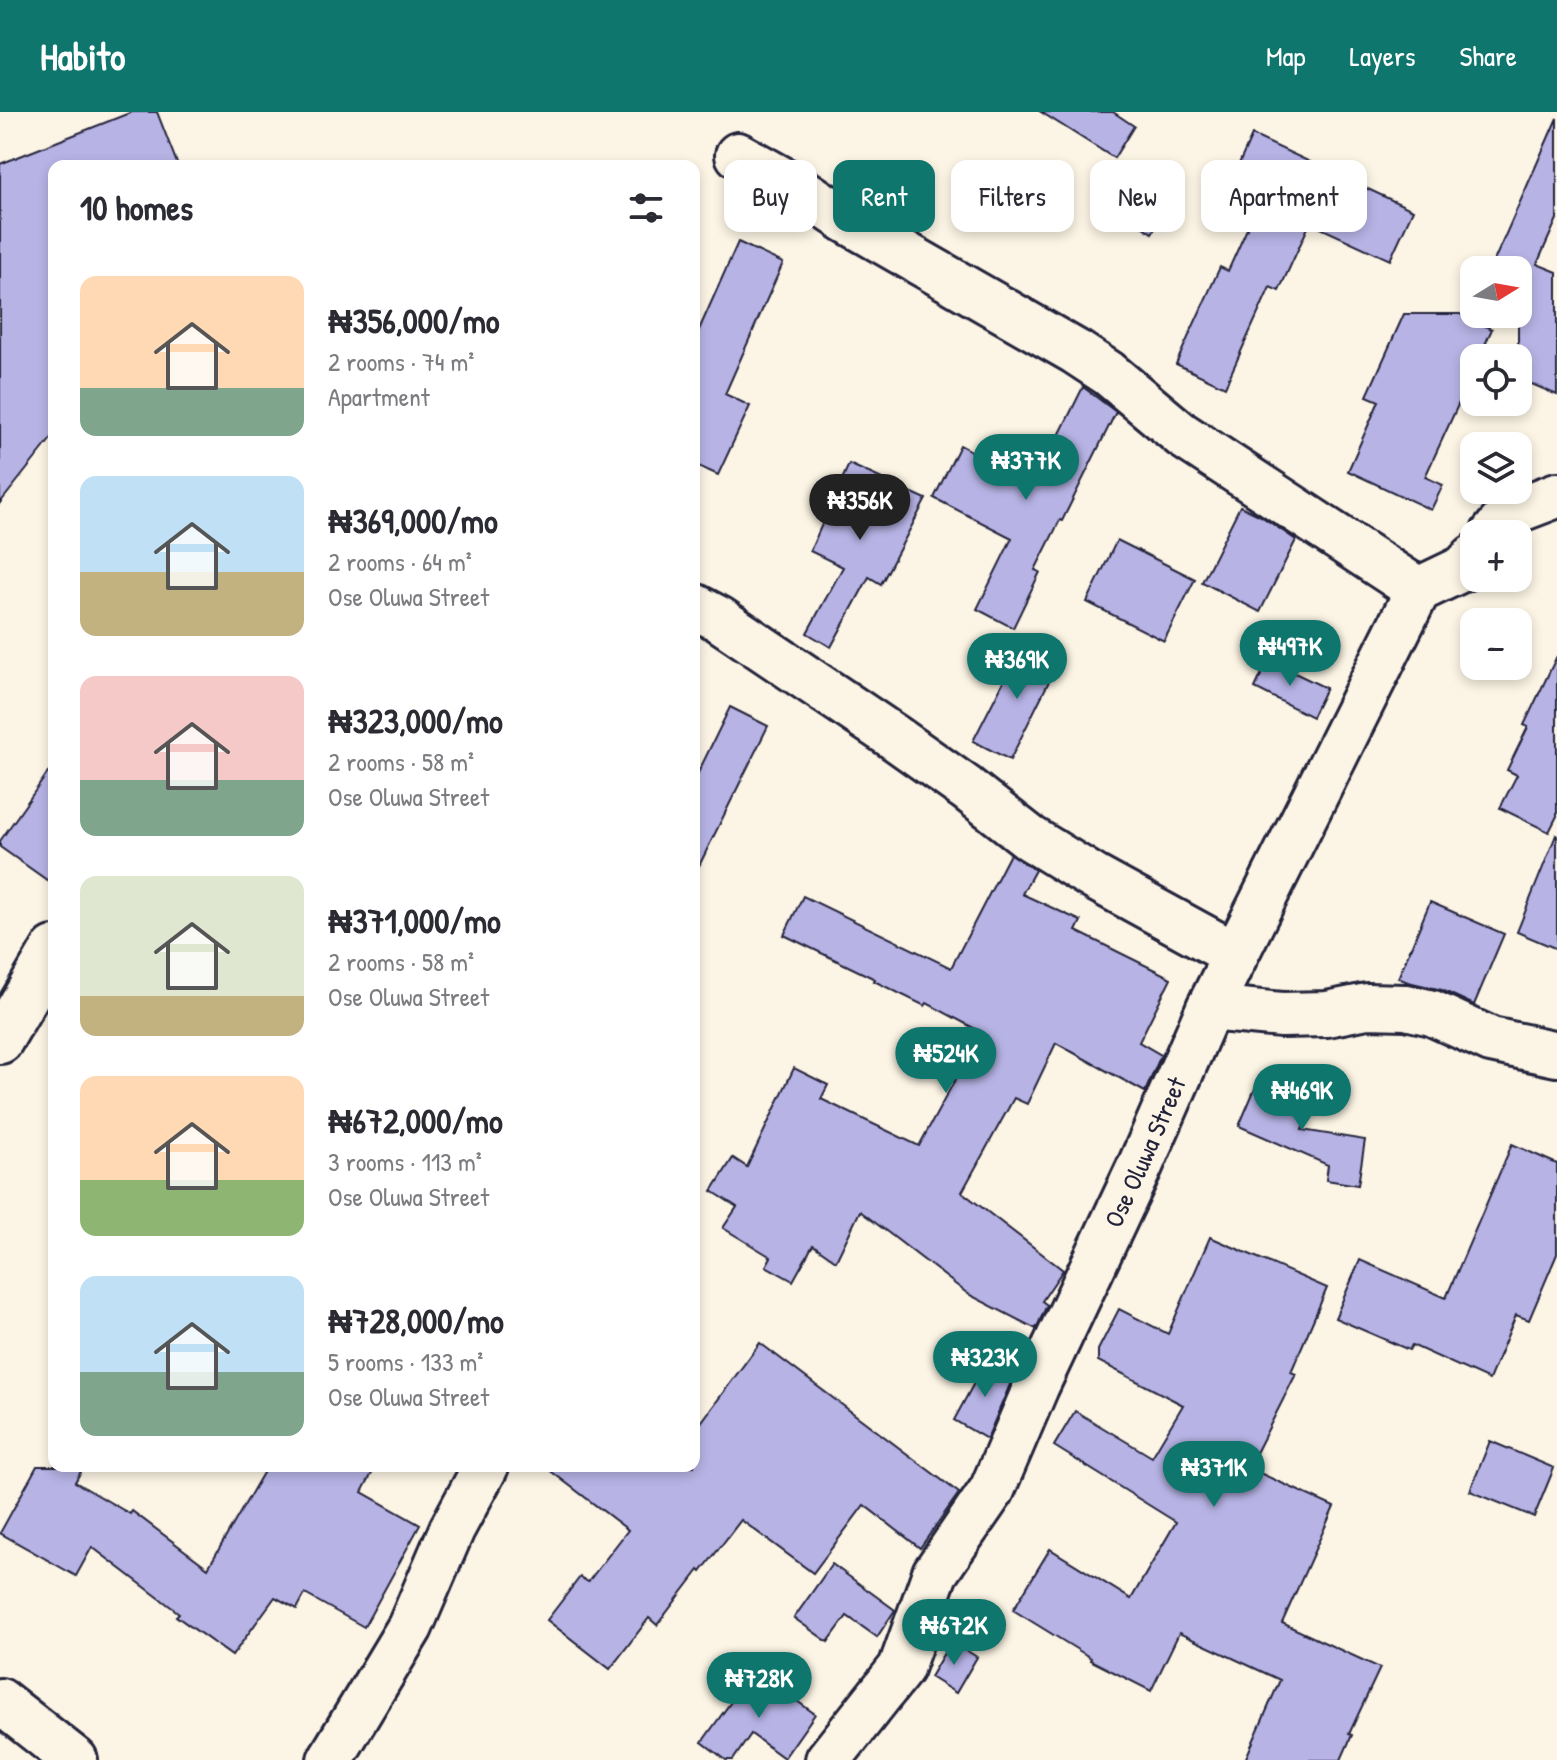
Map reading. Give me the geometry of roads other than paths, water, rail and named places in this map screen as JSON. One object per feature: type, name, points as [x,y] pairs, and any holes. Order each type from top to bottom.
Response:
[{"type":"street","points":[[738,155],[1108,373],[1182,435],[1418,590],[1460,570]]},
{"type":"street","points":[[1504,520],[1510,513],[1557,495]]},
{"type":"street","name":"Ose Oluwa Street","points":[[840,1756],[901,1668],[935,1573],[992,1490],[1234,954],[1418,590]]},
{"type":"street","points":[[700,609],[894,737],[1030,838],[1095,878],[1234,954]]},
{"type":"street","points":[[0,1041],[48,959]]},
{"type":"street","points":[[1209,1008],[1282,1015],[1327,1014],[1367,1006],[1406,1007],[1432,1013],[1491,1040],[1557,1054]]},
{"type":"street","points":[[330,1760],[410,1627],[452,1529],[483,1472]]},
{"type":"street","points":[[0,1701],[75,1760]]}]
